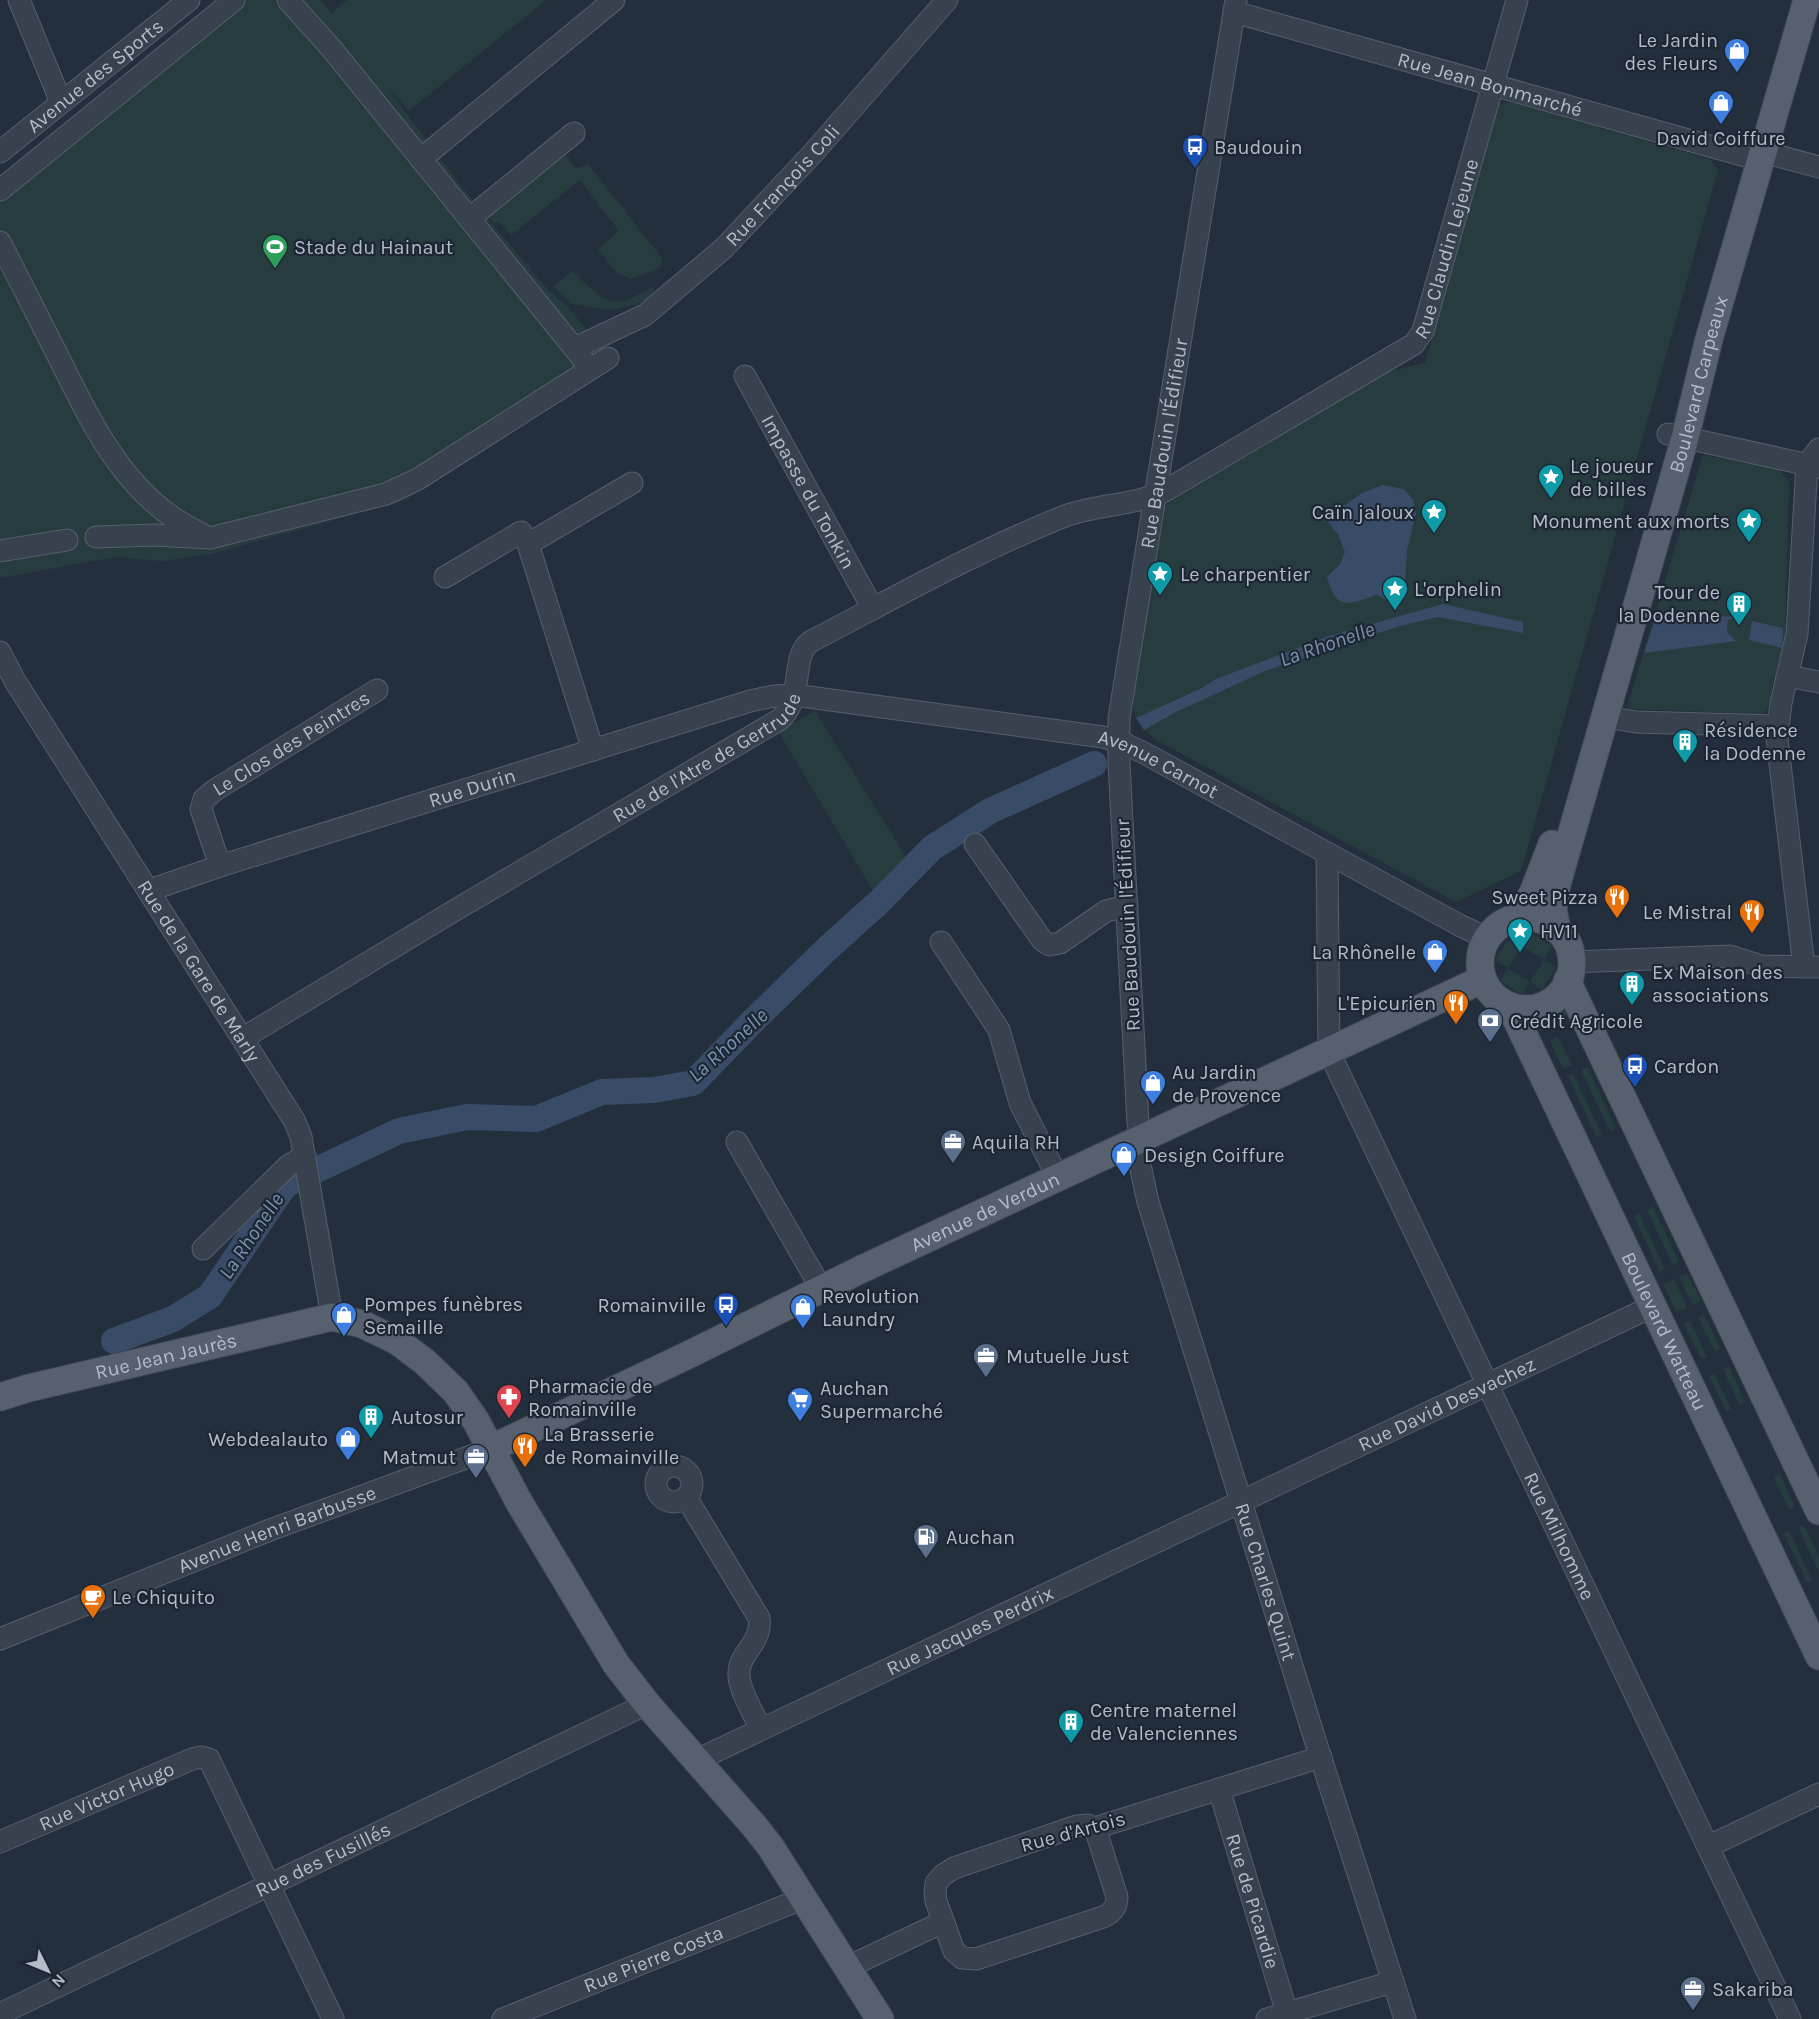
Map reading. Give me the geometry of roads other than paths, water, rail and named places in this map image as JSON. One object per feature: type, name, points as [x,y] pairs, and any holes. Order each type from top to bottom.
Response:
[{"type":"main road","name":"Boulevard Carpeaux","points":[[1517,918],[1533,893],[1552,843],[1676,436],[1709,339],[1790,0]]},
{"type":"main road","name":"Boulevard Carpeaux","points":[[1754,154],[1808,0]]},
{"type":"main road","name":"Boulevard Carpeaux","points":[[1557,930],[1553,909],[1555,893],[1606,717],[1676,436]]},
{"type":"main road","points":[[1569,972],[1558,995],[1544,1005],[1527,1009],[1510,1006],[1494,996],[1483,980],[1480,957],[1489,935],[1502,924],[1517,918],[1540,920],[1557,930],[1566,943],[1569,972],[1819,1511]]},
{"type":"main road","name":"Avenue de Verdun","points":[[490,1449],[686,1356],[821,1288],[1483,980]]},
{"type":"main road","name":"Boulevard Watteau","points":[[1510,1006],[1819,1656]]},
{"type":"main road","points":[[332,1317],[350,1320],[397,1341],[425,1362],[464,1402],[603,1643],[623,1673],[766,1840],[880,2019]]},
{"type":"main road","name":"Rue Jean Jaurès","points":[[0,1397],[41,1385],[332,1317]]},
{"type":"street","points":[[19,0],[61,102]]},
{"type":"street","name":"Avenue des Sports","points":[[0,152],[189,0]]},
{"type":"street","points":[[0,190],[234,0]]},
{"type":"street","points":[[96,537],[154,535],[210,538],[386,494],[418,479],[600,363],[470,219],[332,48],[288,0]]},
{"type":"street","points":[[421,159],[614,0]]},
{"type":"street","name":"Rue François Coli","points":[[584,344],[645,315],[724,248],[814,152],[947,0]]},
{"type":"street","name":"Rue Claudin Lejeune","points":[[1155,495],[1419,340],[1517,0]]},
{"type":"street","name":"Rue Jean Bonmarché","points":[[1235,6],[1493,84],[1754,154],[1819,167]]},
{"type":"street","name":"Rue Baudouin l'Édifieur","points":[[1138,1141],[1119,741],[1120,707],[1235,6]]},
{"type":"street","points":[[470,219],[574,134]]},
{"type":"street","points":[[0,242],[83,406],[111,455],[137,488],[184,526],[210,538]]},
{"type":"street","name":"Impasse du Tonkin","points":[[744,376],[873,609]]},
{"type":"street","points":[[1569,972],[1730,956],[1761,966],[1812,967],[1778,747],[1778,726],[1797,634],[1815,460],[1676,436]]},
{"type":"street","points":[[528,544],[632,483]]},
{"type":"street","name":"Rue de l'Atre de Gertrude","points":[[243,1038],[774,723],[789,710],[802,653],[807,645],[981,552],[1067,516],[1155,495]]},
{"type":"street","points":[[444,577],[521,532],[528,544],[593,750]]},
{"type":"street","points":[[0,551],[67,540]]},
{"type":"street","name":"Rue de la Gare de Marly","points":[[0,652],[15,681],[150,890],[294,1120],[301,1137],[332,1317]]},
{"type":"street","points":[[0,666],[15,681]]},
{"type":"street","points":[[1787,676],[1819,682]]},
{"type":"street","name":"Le Clos des Peintres","points":[[220,866],[201,808],[204,799],[377,690]]},
{"type":"street","name":"Avenue Carnot","points":[[794,695],[1119,741],[1461,926],[1476,933],[1489,935]]},
{"type":"street","name":"Rue Durin","points":[[150,890],[220,866],[765,697],[794,695]]},
{"type":"street","points":[[1606,717],[1636,722],[1778,726]]},
{"type":"street","points":[[975,844],[1042,940],[1049,945],[1060,943],[1106,911],[1126,906]]},
{"type":"street","points":[[1327,853],[1329,1052]]},
{"type":"street","points":[[941,942],[999,1030],[1020,1103],[1058,1178]]},
{"type":"street","name":"Rue Milhomme","points":[[1329,1052],[1790,2019]]},
{"type":"street","name":"Rue Charles Quint","points":[[1138,1141],[1148,1202],[1240,1502],[1405,2019]]},
{"type":"street","points":[[737,1142],[821,1288]]},
{"type":"street","points":[[203,1249],[289,1165],[305,1159]]},
{"type":"street","name":"Rue David Desvachez","points":[[1240,1502],[1653,1306]]},
{"type":"street","name":"Avenue Henri Barbusse","points":[[0,1638],[270,1530],[490,1449]]},
{"type":"street","points":[[686,1497],[759,1618],[759,1632],[739,1670],[742,1688],[761,1729]]},
{"type":"street","name":"Rue Jacques Perdrix","points":[[697,1760],[1240,1502]]},
{"type":"street","name":"Rue des Fusillés","points":[[0,2014],[648,1704]]},
{"type":"street","name":"Rue Victor Hugo","points":[[0,1842],[197,1758],[205,1757],[211,1762],[269,1886]]},
{"type":"street","name":"Rue d'Artois","points":[[1095,1828],[1117,1898],[1115,1907],[1107,1915],[972,1960],[962,1958],[954,1951],[934,1893],[938,1879],[948,1871],[1077,1826],[1088,1825],[1095,1828],[1321,1757]]},
{"type":"street","name":"Rue de Picardie","points":[[1219,1789],[1277,2016]]},
{"type":"street","points":[[1709,1846],[1819,1794]]},
{"type":"street","points":[[269,1886],[333,2019]]},
{"type":"street","name":"Rue Pierre Costa","points":[[504,2019],[804,1898]]},
{"type":"street","points":[[848,1967],[943,1922]]},
{"type":"street","points":[[1277,2016],[1392,1982]]},
{"type":"water","points":[[1383,485],[1404,489],[1413,500],[1416,514],[1407,550],[1405,583],[1395,599],[1395,604],[1376,595],[1359,601],[1345,602],[1335,596],[1327,577],[1340,564],[1345,552],[1338,534],[1327,521],[1329,512],[1344,506],[1362,493]]},
{"type":"water","points":[[1443,604],[1523,622],[1523,633],[1438,617],[1400,626],[1265,671],[1174,713],[1144,730],[1136,718],[1200,689],[1216,679],[1329,636]]},
{"type":"water","points":[[1657,612],[1734,617],[1728,620],[1727,632],[1736,641],[1644,653]]},
{"type":"water","points":[[1752,621],[1783,628],[1782,648],[1749,640]]},
{"type":"waterway","name":"La Rhonelle","points":[[114,1341],[173,1319],[210,1296],[285,1185],[399,1131],[467,1117],[536,1119],[602,1092],[654,1090],[693,1083],[753,1021],[878,903],[932,848],[990,811],[1094,764]]},
{"type":"place","name":"Le Jardin des Fleurs","points":[[1737,74]]},
{"type":"place","name":"David Coiffure","points":[[1721,126]]},
{"type":"place","name":"Baudouin","points":[[1195,170]]},
{"type":"place","name":"Stade du Hainaut","points":[[275,270]]},
{"type":"place","name":"Le joueur de billes","points":[[1551,500]]},
{"type":"place","name":"Caïn jaloux","points":[[1434,535]]},
{"type":"place","name":"Monument aux morts","points":[[1749,544]]},
{"type":"place","name":"Le charpentier","points":[[1160,597]]},
{"type":"place","name":"L'orphelin","points":[[1395,612]]},
{"type":"place","name":"Tour de la Dodenne","points":[[1739,627]]},
{"type":"place","name":"Résidence la Dodenne","points":[[1685,765]]},
{"type":"place","name":"Sweet Pizza","points":[[1617,920]]},
{"type":"place","name":"Le Mistral","points":[[1752,935]]},
{"type":"place","name":"HV11","points":[[1520,954]]},
{"type":"place","name":"La Rhônelle","points":[[1435,975]]},
{"type":"place","name":"Ex Maison des associations","points":[[1632,1007]]},
{"type":"place","name":"L'Epicurien","points":[[1456,1026]]},
{"type":"place","name":"Crédit Agricole","points":[[1490,1044]]},
{"type":"place","name":"Cardon","points":[[1635,1089]]},
{"type":"place","name":"Au Jardin de Provence","points":[[1153,1106]]},
{"type":"place","name":"Aquila RH","points":[[953,1165]]},
{"type":"place","name":"Design Coiffure","points":[[1124,1178]]},
{"type":"place","name":"Romainville","points":[[726,1328]]},
{"type":"place","name":"Revolution Laundry","points":[[803,1330]]},
{"type":"place","name":"Pompes funèbres Semaille","points":[[344,1338]]},
{"type":"place","name":"Mutuelle Just","points":[[986,1379]]},
{"type":"place","name":"Pharmacie de Romainville","points":[[509,1420]]},
{"type":"place","name":"Auchan Supermarché","points":[[800,1423]]},
{"type":"place","name":"Autosur","points":[[371,1440]]},
{"type":"place","name":"Webdealauto","points":[[348,1462]]},
{"type":"place","name":"La Brasserie de Romainville","points":[[525,1469]]},
{"type":"place","name":"Matmut","points":[[476,1480]]},
{"type":"place","name":"Auchan","points":[[926,1560]]},
{"type":"place","name":"Le Chiquito","points":[[93,1620]]},
{"type":"place","name":"Centre maternel de Valenciennes","points":[[1071,1745]]},
{"type":"place","name":"Sakariba","points":[[1693,2012]]}]
